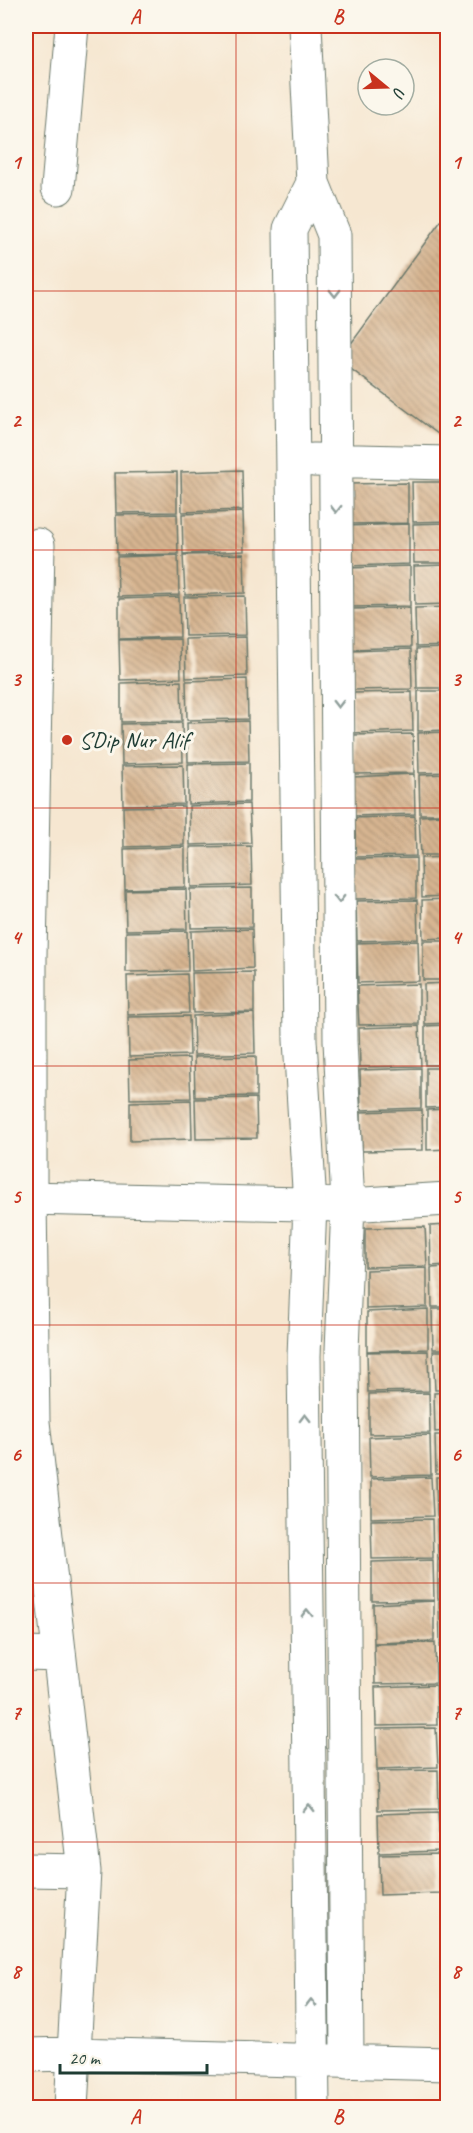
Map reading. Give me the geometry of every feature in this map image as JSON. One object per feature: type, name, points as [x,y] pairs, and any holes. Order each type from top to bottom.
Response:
[{"type":"street","points":[[58,188],[72,26]]},
{"type":"street","points":[[304,26],[313,183],[334,235],[340,1041],[348,1205],[342,1350],[347,2062]]},
{"type":"street","points":[[313,183],[290,229],[300,1040],[310,1205],[304,1356],[313,2108]]},
{"type":"street","points":[[294,461],[447,463]]},
{"type":"street","points":[[38,545],[28,956],[29,1422],[84,1871],[71,2108]]},
{"type":"street","points":[[300,1040],[340,1041]]},
{"type":"street","points":[[28,1198],[310,1205],[447,1199]]},
{"type":"street","points":[[304,1356],[342,1350]]},
{"type":"street","points":[[26,1654],[59,1655]]},
{"type":"street","points":[[26,1870],[84,1871]]},
{"type":"street","points":[[26,2055],[73,2054],[447,2064]]},
{"type":"building","points":[[441,221],[448,226],[448,437],[446,440],[339,360]]},
{"type":"building","points":[[242,470],[243,510],[182,512],[181,472]]},
{"type":"building","points":[[177,472],[177,512],[116,513],[115,473]]},
{"type":"building","points":[[412,482],[448,482],[448,521],[413,522]]},
{"type":"building","points":[[408,483],[408,523],[347,524],[347,484]]},
{"type":"building","points":[[243,512],[244,551],[183,554],[182,514]]},
{"type":"building","points":[[177,514],[178,554],[117,555],[116,515]]},
{"type":"building","points":[[448,523],[448,563],[414,563],[413,524]]},
{"type":"building","points":[[409,524],[409,564],[348,566],[347,526]]},
{"type":"building","points":[[244,554],[245,593],[185,595],[183,555]]},
{"type":"building","points":[[178,555],[179,595],[118,597],[117,557]]},
{"type":"building","points":[[448,565],[448,604],[415,605],[414,566]]},
{"type":"building","points":[[410,566],[410,606],[349,607],[349,568]]},
{"type":"building","points":[[245,596],[246,635],[185,636],[184,597]]},
{"type":"building","points":[[179,597],[180,637],[119,639],[119,599]]},
{"type":"building","points":[[448,607],[448,646],[416,647],[415,608]]},
{"type":"building","points":[[410,608],[411,647],[350,649],[349,609]]},
{"type":"building","points":[[246,637],[247,676],[186,678],[185,639]]},
{"type":"building","points":[[180,639],[181,678],[120,680],[119,640]]},
{"type":"building","points":[[448,648],[448,688],[417,688],[416,649]]},
{"type":"building","points":[[411,649],[412,689],[352,690],[350,651]]},
{"type":"building","points":[[247,679],[248,719],[187,720],[186,681]]},
{"type":"building","points":[[181,681],[182,721],[121,722],[121,683]]},
{"type":"building","points":[[418,691],[448,691],[448,730],[418,731]]},
{"type":"building","points":[[412,692],[413,731],[352,733],[351,693]]},
{"type":"building","points":[[248,721],[249,761],[188,762],[187,723]]},
{"type":"building","points":[[182,723],[183,762],[122,764],[121,724]]},
{"type":"building","points":[[448,732],[448,772],[419,773],[418,733]]},
{"type":"building","points":[[413,734],[414,773],[353,774],[352,735]]},
{"type":"building","points":[[249,763],[249,802],[188,804],[188,764]]},
{"type":"building","points":[[183,765],[184,804],[123,805],[122,766]]},
{"type":"building","points":[[414,774],[415,814],[354,816],[353,777]]},
{"type":"building","points":[[448,774],[448,814],[420,814],[419,775]]},
{"type":"building","points":[[249,804],[251,843],[190,845],[189,806]]},
{"type":"building","points":[[184,806],[184,845],[124,847],[123,807]]},
{"type":"building","points":[[448,815],[448,855],[421,855],[419,816]]},
{"type":"building","points":[[415,816],[416,856],[354,857],[354,818]]},
{"type":"building","points":[[251,846],[252,885],[191,887],[190,847]]},
{"type":"building","points":[[185,847],[185,887],[125,889],[124,849]]},
{"type":"building","points":[[448,857],[448,896],[422,897],[421,858]]},
{"type":"building","points":[[416,858],[416,898],[355,899],[355,859]]},
{"type":"building","points":[[252,888],[252,927],[191,928],[190,889]]},
{"type":"building","points":[[186,889],[187,929],[126,930],[125,890]]},
{"type":"building","points":[[448,899],[448,938],[423,939],[422,900]]},
{"type":"building","points":[[417,900],[418,939],[357,941],[356,901]]},
{"type":"building","points":[[252,929],[253,968],[192,971],[191,931]]},
{"type":"building","points":[[187,931],[188,971],[126,972],[126,932]]},
{"type":"building","points":[[418,941],[419,981],[358,983],[357,943]]},
{"type":"building","points":[[423,941],[448,941],[448,980],[423,980]]},
{"type":"building","points":[[254,972],[254,1012],[193,1013],[192,973]]},
{"type":"building","points":[[187,974],[189,1013],[128,1015],[127,976]]},
{"type":"building","points":[[448,983],[448,1023],[425,1024],[424,984]]},
{"type":"building","points":[[419,984],[419,1024],[359,1025],[357,986]]},
{"type":"building","points":[[254,1013],[255,1053],[194,1055],[193,1016]]},
{"type":"building","points":[[189,1016],[190,1055],[129,1057],[128,1017]]},
{"type":"building","points":[[448,1025],[448,1065],[425,1065],[425,1026]]},
{"type":"building","points":[[419,1026],[421,1066],[360,1067],[359,1028]]},
{"type":"building","points":[[256,1056],[256,1096],[195,1097],[194,1057]]},
{"type":"building","points":[[189,1058],[191,1098],[130,1099],[129,1060]]},
{"type":"building","points":[[421,1068],[421,1108],[361,1110],[360,1070]]},
{"type":"building","points":[[426,1068],[448,1068],[448,1107],[426,1108]]},
{"type":"building","points":[[256,1098],[257,1138],[196,1139],[195,1099]]},
{"type":"building","points":[[191,1100],[192,1139],[130,1141],[130,1102]]},
{"type":"building","points":[[448,1109],[448,1149],[427,1150],[427,1110]]},
{"type":"building","points":[[422,1110],[423,1150],[362,1151],[361,1112]]},
{"type":"building","points":[[448,1225],[448,1265],[431,1266],[430,1226]]},
{"type":"building","points":[[425,1227],[427,1266],[365,1267],[365,1228]]},
{"type":"building","points":[[448,1267],[448,1307],[432,1307],[431,1268]]},
{"type":"building","points":[[427,1268],[427,1307],[366,1309],[366,1270]]},
{"type":"building","points":[[428,1309],[428,1349],[367,1351],[367,1312]]},
{"type":"building","points":[[432,1309],[448,1309],[448,1349],[433,1349]]},
{"type":"building","points":[[428,1351],[429,1391],[368,1392],[367,1352]]},
{"type":"building","points":[[433,1351],[448,1351],[448,1390],[435,1390]]},
{"type":"building","points":[[448,1392],[448,1431],[435,1432],[434,1393]]},
{"type":"building","points":[[429,1393],[430,1433],[369,1434],[369,1394]]},
{"type":"building","points":[[430,1435],[431,1475],[370,1477],[369,1437]]},
{"type":"building","points":[[435,1435],[448,1435],[448,1474],[436,1474]]},
{"type":"building","points":[[431,1477],[433,1516],[371,1518],[371,1479]]},
{"type":"building","points":[[436,1477],[448,1477],[448,1516],[437,1516]]},
{"type":"building","points":[[448,1518],[448,1558],[438,1558],[437,1519]]},
{"type":"building","points":[[432,1519],[433,1558],[372,1559],[371,1520]]},
{"type":"building","points":[[448,1559],[448,1599],[438,1599],[438,1560]]},
{"type":"building","points":[[433,1560],[434,1600],[372,1601],[372,1562]]},
{"type":"building","points":[[434,1601],[434,1641],[374,1643],[373,1604]]},
{"type":"building","points":[[439,1601],[448,1601],[448,1641],[440,1641]]},
{"type":"building","points":[[435,1643],[436,1683],[375,1684],[374,1644]]},
{"type":"building","points":[[440,1643],[448,1643],[448,1682],[441,1682]]},
{"type":"building","points":[[436,1685],[437,1725],[376,1726],[375,1687]]},
{"type":"building","points":[[441,1685],[448,1685],[448,1724],[441,1724]]},
{"type":"building","points":[[436,1728],[438,1767],[377,1769],[376,1729]]},
{"type":"building","points":[[442,1728],[448,1728],[448,1767],[443,1767]]},
{"type":"building","points":[[438,1770],[439,1809],[378,1810],[377,1771]]},
{"type":"building","points":[[443,1770],[448,1770],[448,1809],[443,1809]]},
{"type":"building","points":[[438,1812],[440,1851],[379,1853],[378,1814]]},
{"type":"building","points":[[444,1812],[448,1812],[448,1851],[445,1851]]},
{"type":"building","points":[[440,1854],[441,1893],[380,1895],[379,1855]]},
{"type":"building","points":[[445,1854],[448,1854],[448,1893],[445,1893]]},
{"type":"place","name":"SDip Nur Alif","points":[[67,740]]}]
